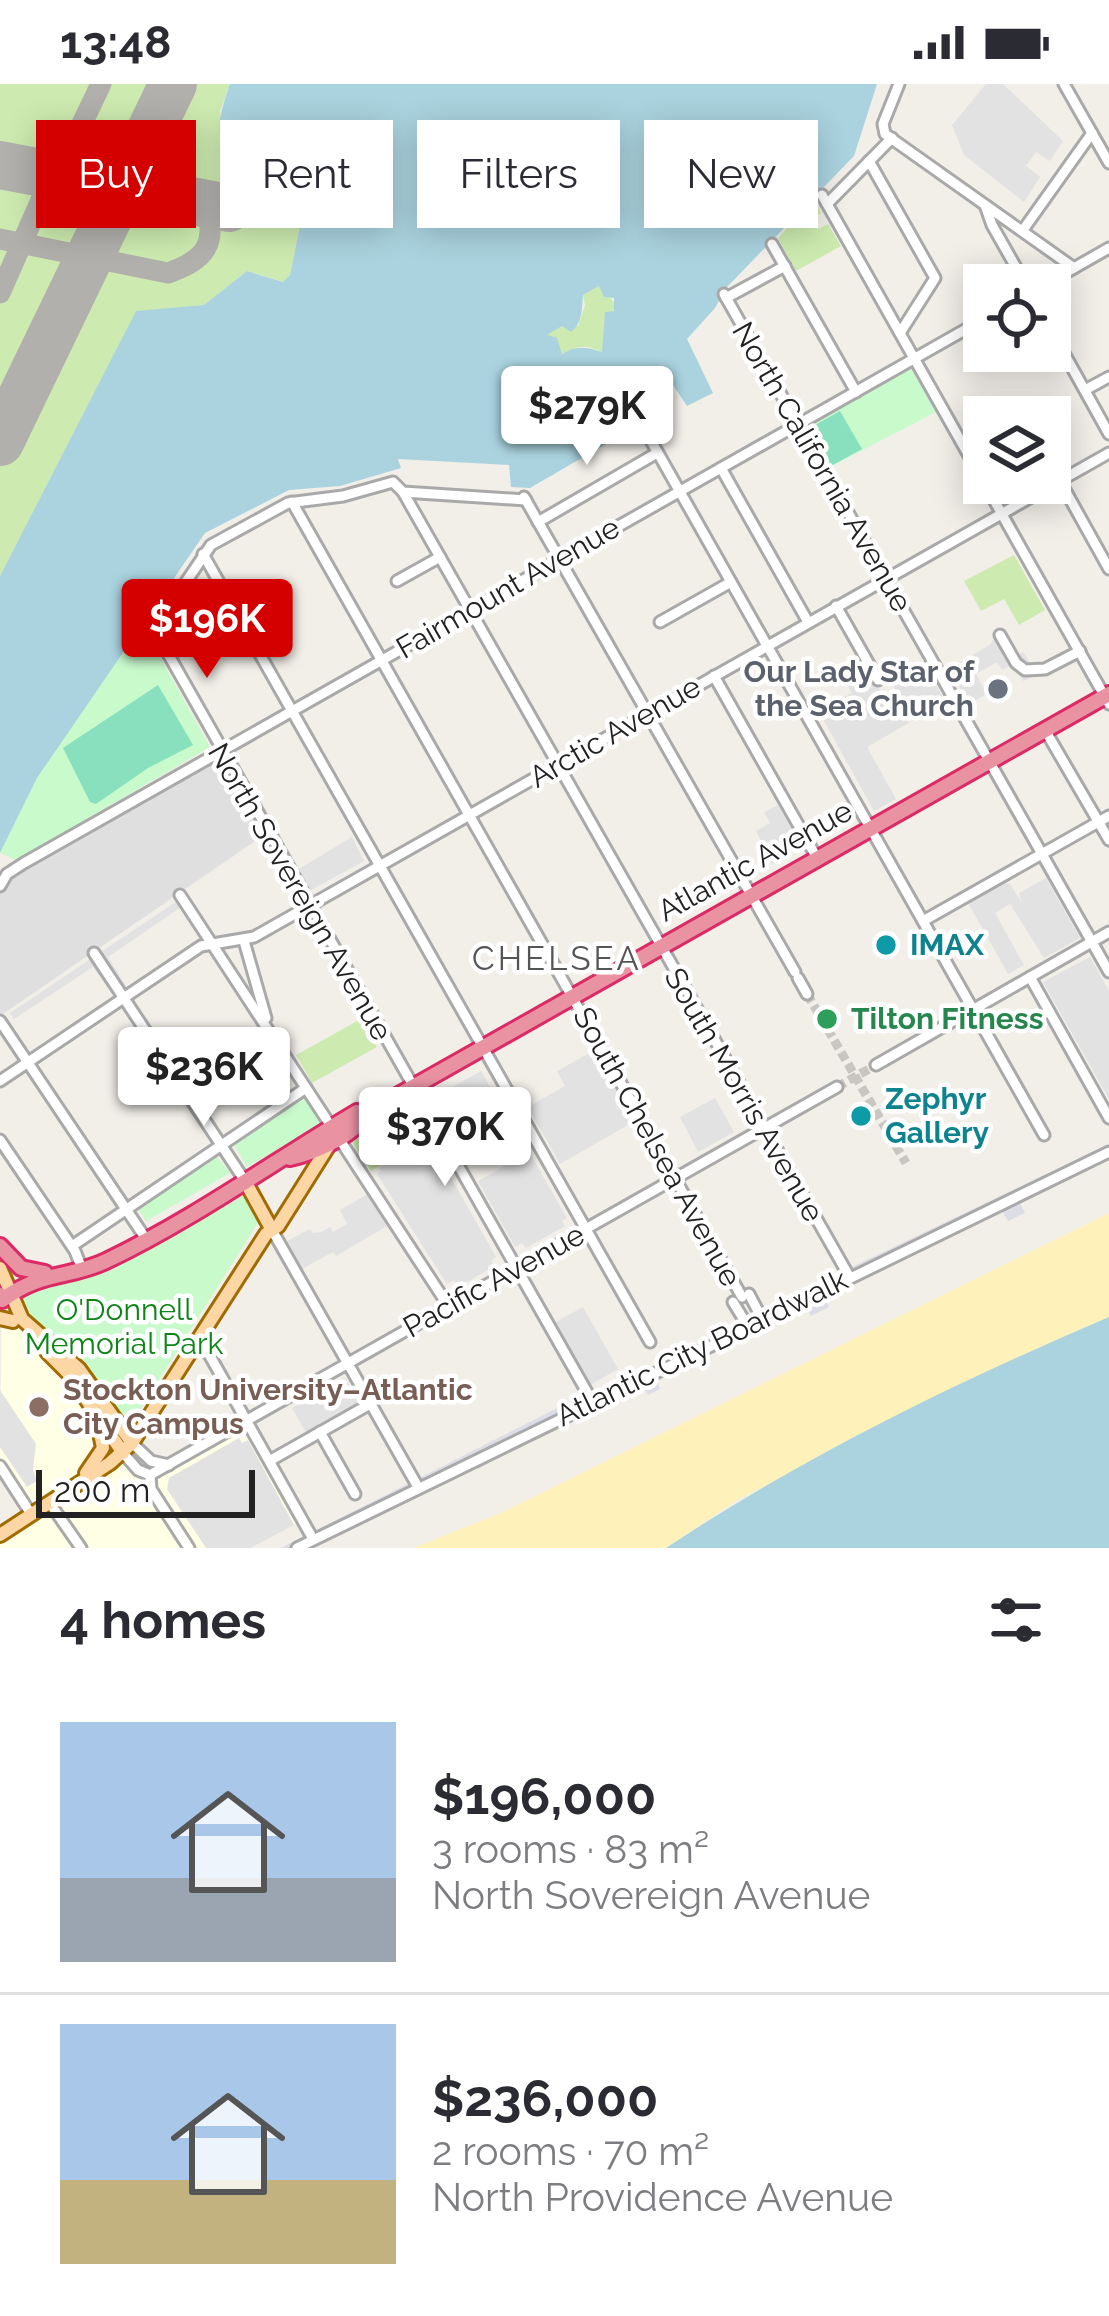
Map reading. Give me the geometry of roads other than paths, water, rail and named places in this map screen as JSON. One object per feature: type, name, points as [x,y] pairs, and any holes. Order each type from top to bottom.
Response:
[{"type":"highway","name":"Atlantic Avenue","points":[[3,1298],[31,1281],[108,1260],[334,1133],[357,1112],[366,1113],[659,944],[1108,698]]},
{"type":"highway","points":[[0,1246],[21,1268],[56,1274]]},
{"type":"main road","points":[[0,1535],[127,1448],[334,1133]]},
{"type":"main road","points":[[245,1181],[272,1230]]},
{"type":"main road","points":[[0,1268],[7,1319],[64,1368],[127,1448]]},
{"type":"main road","points":[[3,1298],[26,1325],[79,1370],[127,1448]]},
{"type":"main road","points":[[78,1484],[102,1451],[96,1413]]},
{"type":"street","points":[[899,84],[882,128],[1074,268]]},
{"type":"street","points":[[1064,84],[1109,163]]},
{"type":"street","points":[[1023,230],[1092,133]]},
{"type":"street","points":[[892,138],[824,199],[1108,698]]},
{"type":"street","points":[[869,161],[935,278],[900,333]]},
{"type":"street","points":[[984,203],[1014,264]]},
{"type":"street","points":[[772,244],[856,392]]},
{"type":"street","points":[[1071,270],[1109,248]]},
{"type":"street","name":"North California Avenue","points":[[785,266],[725,296],[1109,972]]},
{"type":"street","name":"Fairmount Avenue","points":[[1,883],[11,871],[963,331]]},
{"type":"street","points":[[1071,366],[1109,434]]},
{"type":"street","points":[[1084,390],[1109,377]]},
{"type":"street","points":[[645,430],[1043,1135]]},
{"type":"street","points":[[538,522],[657,453]]},
{"type":"street","name":"Arctic Avenue","points":[[1071,475],[1109,453]]},
{"type":"street","points":[[721,468],[808,622]]},
{"type":"street","points":[[650,1342],[203,554],[212,544],[292,502],[343,496],[393,482],[403,492],[524,496],[806,994]]},
{"type":"street","name":"South Morris Avenue","points":[[403,492],[849,1276]]},
{"type":"street","points":[[1071,501],[1109,569]]},
{"type":"street","name":"South Chelsea Avenue","points":[[292,502],[741,1298]]},
{"type":"street","name":"Arctic Avenue","points":[[244,940],[1018,504]]},
{"type":"street","name":"North Sovereign Avenue","points":[[203,554],[154,633],[588,1394]]},
{"type":"street","points":[[397,580],[440,557]]},
{"type":"street","points":[[660,622],[731,582]]},
{"type":"street","points":[[836,606],[878,680]]},
{"type":"street","points":[[1000,635],[1025,670],[1045,669],[1079,651]]},
{"type":"street","points":[[714,676],[818,857]]},
{"type":"street","points":[[1045,730],[1104,819],[1109,840]]},
{"type":"street","points":[[923,921],[1104,819]]},
{"type":"street","points":[[180,896],[449,1306]]},
{"type":"street","points":[[876,1065],[1109,932]]},
{"type":"street","points":[[0,1081],[211,942],[244,940],[269,1029]]},
{"type":"street","points":[[94,953],[245,1181]]},
{"type":"street","points":[[1030,977],[1109,1118]]},
{"type":"street","points":[[0,1021],[146,1238]]},
{"type":"street","name":"Pacific Avenue","points":[[150,1475],[837,1087]]},
{"type":"street","points":[[72,1246],[306,1088]]},
{"type":"street","points":[[0,1140],[72,1246],[82,1269]]},
{"type":"street","name":"Atlantic City Boardwalk","points":[[297,1548],[1109,1152]]},
{"type":"street","points":[[272,1230],[418,1487]]},
{"type":"street","points":[[741,1298],[759,1313]]},
{"type":"street","points":[[741,1298],[744,1320]]},
{"type":"street","points":[[198,1341],[313,1539]]},
{"type":"street","points":[[271,1460],[370,1403]]},
{"type":"street","points":[[320,1432],[355,1494]]},
{"type":"street","points":[[127,1448],[169,1465]]},
{"type":"street","points":[[127,1448],[138,1470],[150,1475],[151,1489],[189,1548]]},
{"type":"street","points":[[0,1466],[31,1514]]},
{"type":"street","points":[[50,1502],[81,1548]]},
{"type":"water","points":[[230,84],[877,84],[854,156],[818,193],[818,120],[644,120],[644,228],[784,228],[726,288],[687,339],[713,393],[687,406],[669,379],[649,421],[634,430],[636,434],[624,440],[618,437],[530,488],[511,487],[509,465],[398,459],[401,468],[340,486],[289,490],[205,533],[37,778],[0,853],[0,576],[136,311],[204,305],[247,271],[283,282],[290,275],[299,228],[393,228],[393,120],[221,120]],"holes":[[[599,286],[604,297],[614,298],[614,311],[605,312],[602,352],[580,348],[562,354],[557,338],[547,335],[562,326],[571,332],[581,315],[583,295]]]},
{"type":"water","points":[[1109,1317],[1109,1548],[666,1548],[882,1422]]},
{"type":"tunnel","points":[[807,994],[906,1163]]},
{"type":"tunnel","points":[[837,1087],[876,1065]]},
{"type":"place","name":"Our Lady Star of the Sea Church","points":[[998,689]]},
{"type":"place","name":"IMAX","points":[[886,945]]},
{"type":"place","name":"Tilton Fitness","points":[[827,1019]]},
{"type":"place","name":"Zephyr Gallery","points":[[861,1116]]},
{"type":"place","name":"Stockton University–Atlantic City Campus","points":[[39,1407]]},
{"type":"district","name":"CHELSEA","points":[[557,958]]},
{"type":"park label","name":"O'Donnell Memorial Park","points":[[124,1327]]}]
